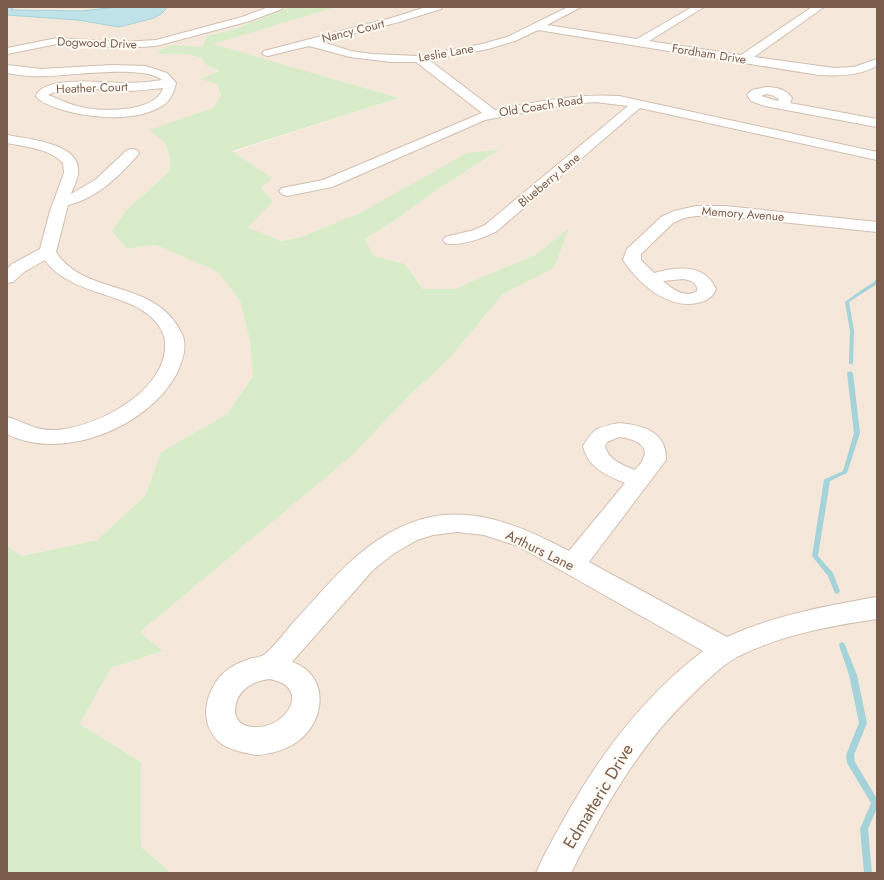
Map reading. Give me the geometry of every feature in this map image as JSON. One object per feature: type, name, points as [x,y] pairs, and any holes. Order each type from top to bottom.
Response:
[{"type":"street","name":"Dogwood Drive","points":[[7,51],[57,41],[122,45],[156,43],[246,19],[278,7]]},
{"type":"street","name":"Nancy Court","points":[[268,53],[395,20],[437,7]]},
{"type":"street","name":"Leslie Lane","points":[[309,42],[350,54],[391,59],[418,59],[498,43],[539,26],[576,7]]},
{"type":"street","points":[[638,43],[698,7]]},
{"type":"street","points":[[742,60],[819,7]]},
{"type":"street","name":"Fordham Drive","points":[[539,26],[742,60],[836,72],[857,70],[876,61]]},
{"type":"street","points":[[418,59],[427,64],[492,114]]},
{"type":"street","name":"Heather Court","points":[[7,69],[35,72],[147,70],[164,76],[170,84],[168,93],[160,103],[151,108],[99,113],[84,112],[58,104],[42,96],[47,91],[63,87],[127,87],[170,84]]},
{"type":"street","name":"Old Coach Road","points":[[287,191],[327,184],[480,117],[585,98],[613,99],[877,156]]},
{"type":"street","name":"Blueberry Lane","points":[[451,240],[479,234],[491,228],[638,104]]},
{"type":"street","points":[[782,105],[877,123]]},
{"type":"street","points":[[7,139],[50,148],[60,152],[70,162],[71,173],[48,252],[18,268],[7,278]]},
{"type":"street","points":[[62,202],[77,198],[91,191],[132,153]]},
{"type":"street","name":"Memory Avenue","points":[[650,279],[634,263],[632,255],[663,223],[673,217],[687,212],[725,211],[877,227]]},
{"type":"street","points":[[7,424],[23,432],[40,437],[57,437],[78,434],[98,428],[147,398],[158,388],[166,375],[174,354],[175,342],[173,334],[167,323],[155,311],[110,290],[70,276],[56,264],[48,252]]},
{"type":"street","points":[[572,565],[639,480]]},
{"type":"street","name":"Arthurs Lane","points":[[270,667],[364,564],[384,547],[408,534],[431,526],[457,523],[485,526],[526,540],[726,650]]},
{"type":"street","name":"Edmatteric Drive","points":[[553,873],[590,801],[618,756],[648,719],[679,688],[726,650],[761,634],[785,626],[823,617],[877,608]]},
{"type":"shaded area","points":[[7,7],[290,7],[235,29],[208,36],[202,47],[190,47],[158,54],[187,54],[201,58],[206,65],[220,72],[201,79],[217,84],[221,95],[214,108],[150,131],[165,143],[170,158],[169,172],[126,210],[127,249],[156,245],[218,272],[240,301],[250,341],[253,376],[227,414],[161,452],[145,496],[97,540],[22,556],[7,546]]},
{"type":"shaded area","points":[[336,7],[877,7],[877,873],[171,873],[141,847],[141,762],[80,724],[111,668],[163,651],[140,632],[281,514],[448,360],[503,294],[554,268],[568,229],[535,255],[455,289],[423,289],[405,264],[374,256],[365,239],[498,151],[362,212],[301,237],[282,241],[248,227],[272,201],[232,152],[399,98],[212,44]]},
{"type":"green space","points":[[290,7],[336,7],[213,44],[399,98],[232,151],[272,178],[261,188],[273,201],[248,227],[282,241],[301,237],[362,212],[467,153],[499,150],[365,239],[374,256],[405,264],[423,289],[455,289],[535,255],[569,228],[554,268],[503,294],[448,360],[409,396],[350,457],[140,632],[163,651],[111,668],[80,724],[141,762],[141,847],[171,873],[7,873],[7,546],[22,556],[97,540],[145,496],[161,452],[227,414],[253,376],[250,341],[240,301],[218,272],[156,245],[127,249],[112,231],[126,210],[169,172],[170,158],[165,143],[149,130],[213,108],[221,95],[217,84],[200,79],[220,71],[206,65],[201,58],[187,54],[157,54],[159,50],[174,45],[202,47],[207,36],[235,29]]},
{"type":"water","points":[[7,7],[12,7],[13,8],[11,10],[82,11],[117,7],[166,7],[166,9],[154,18],[119,27],[78,20],[7,15]]},
{"type":"waterway","points":[[851,363],[852,331],[847,302],[877,281]]},
{"type":"waterway","points":[[837,591],[831,575],[815,556],[827,480],[845,472],[857,433],[850,373]]},
{"type":"waterway","points":[[842,645],[853,675],[863,723],[850,755],[851,763],[875,803],[864,829],[868,873]]}]
